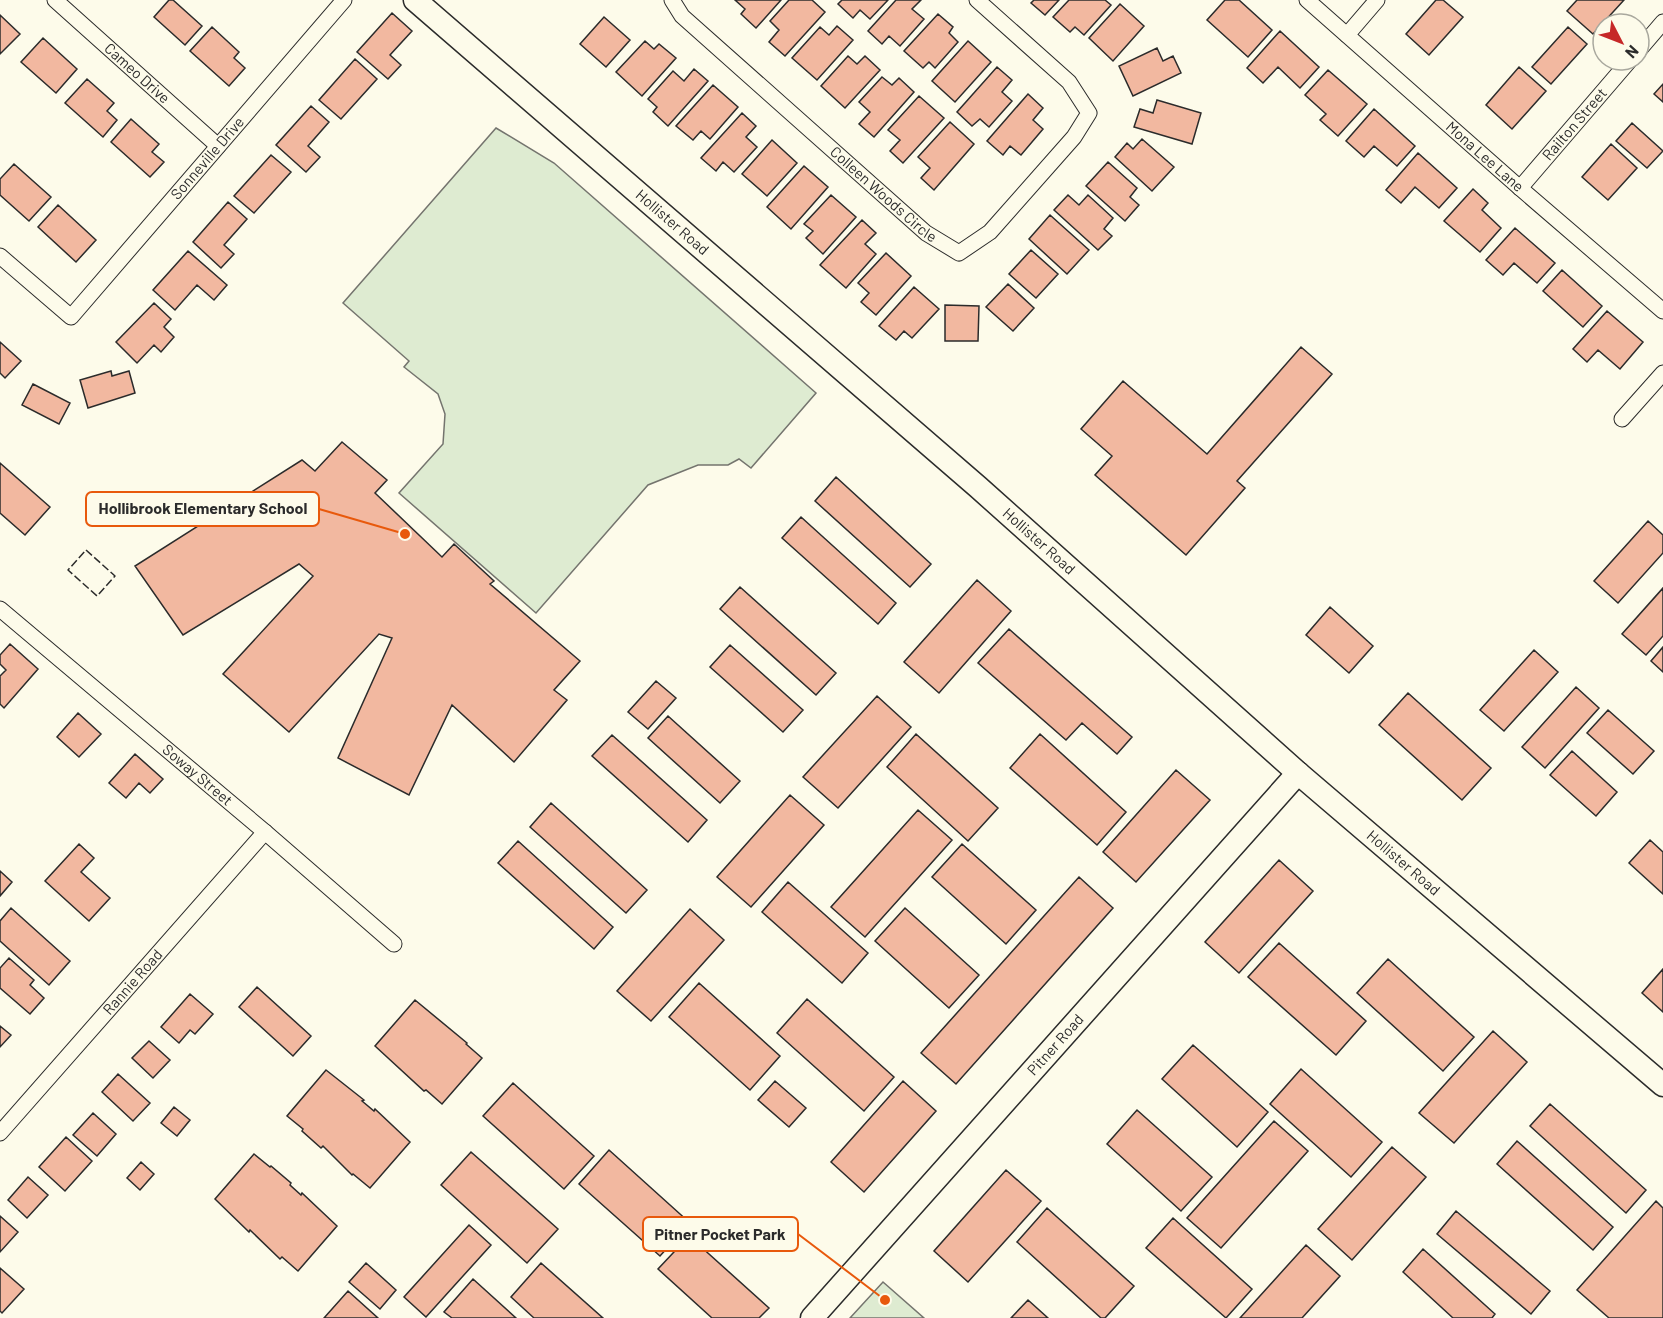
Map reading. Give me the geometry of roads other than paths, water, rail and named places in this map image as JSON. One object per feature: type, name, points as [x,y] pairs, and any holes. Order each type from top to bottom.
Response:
[{"type":"street","name":"Cameo Drive","points":[[55,0],[218,146]]},
{"type":"street","name":"Sonneville Drive","points":[[0,256],[72,317],[344,0]]},
{"type":"street","name":"Hollister Road","points":[[416,0],[978,487],[1298,772],[1663,1085]]},
{"type":"street","name":"Colleen Woods Circle","points":[[672,0],[682,16],[926,233],[959,253],[990,232],[1074,137],[1089,112],[1069,82],[977,0]]},
{"type":"street","name":"Mona Lee Lane","points":[[1307,0],[1663,311]]},
{"type":"street","points":[[1347,35],[1377,0]]},
{"type":"street","points":[[1651,36],[1663,22]]},
{"type":"street","name":"Railton Street","points":[[1520,188],[1620,72]]},
{"type":"street","points":[[1622,419],[1663,373]]},
{"type":"street","name":"Soway Street","points":[[0,609],[394,944]]},
{"type":"street","name":"Pitner Road","points":[[812,1318],[1298,772]]},
{"type":"street","name":"Rannie Road","points":[[0,1132],[265,832]]},
{"type":"place","name":"Hollibrook Elementary School","points":[[405,534]]},
{"type":"place","name":"Pitner Pocket Park","points":[[885,1300]]}]
